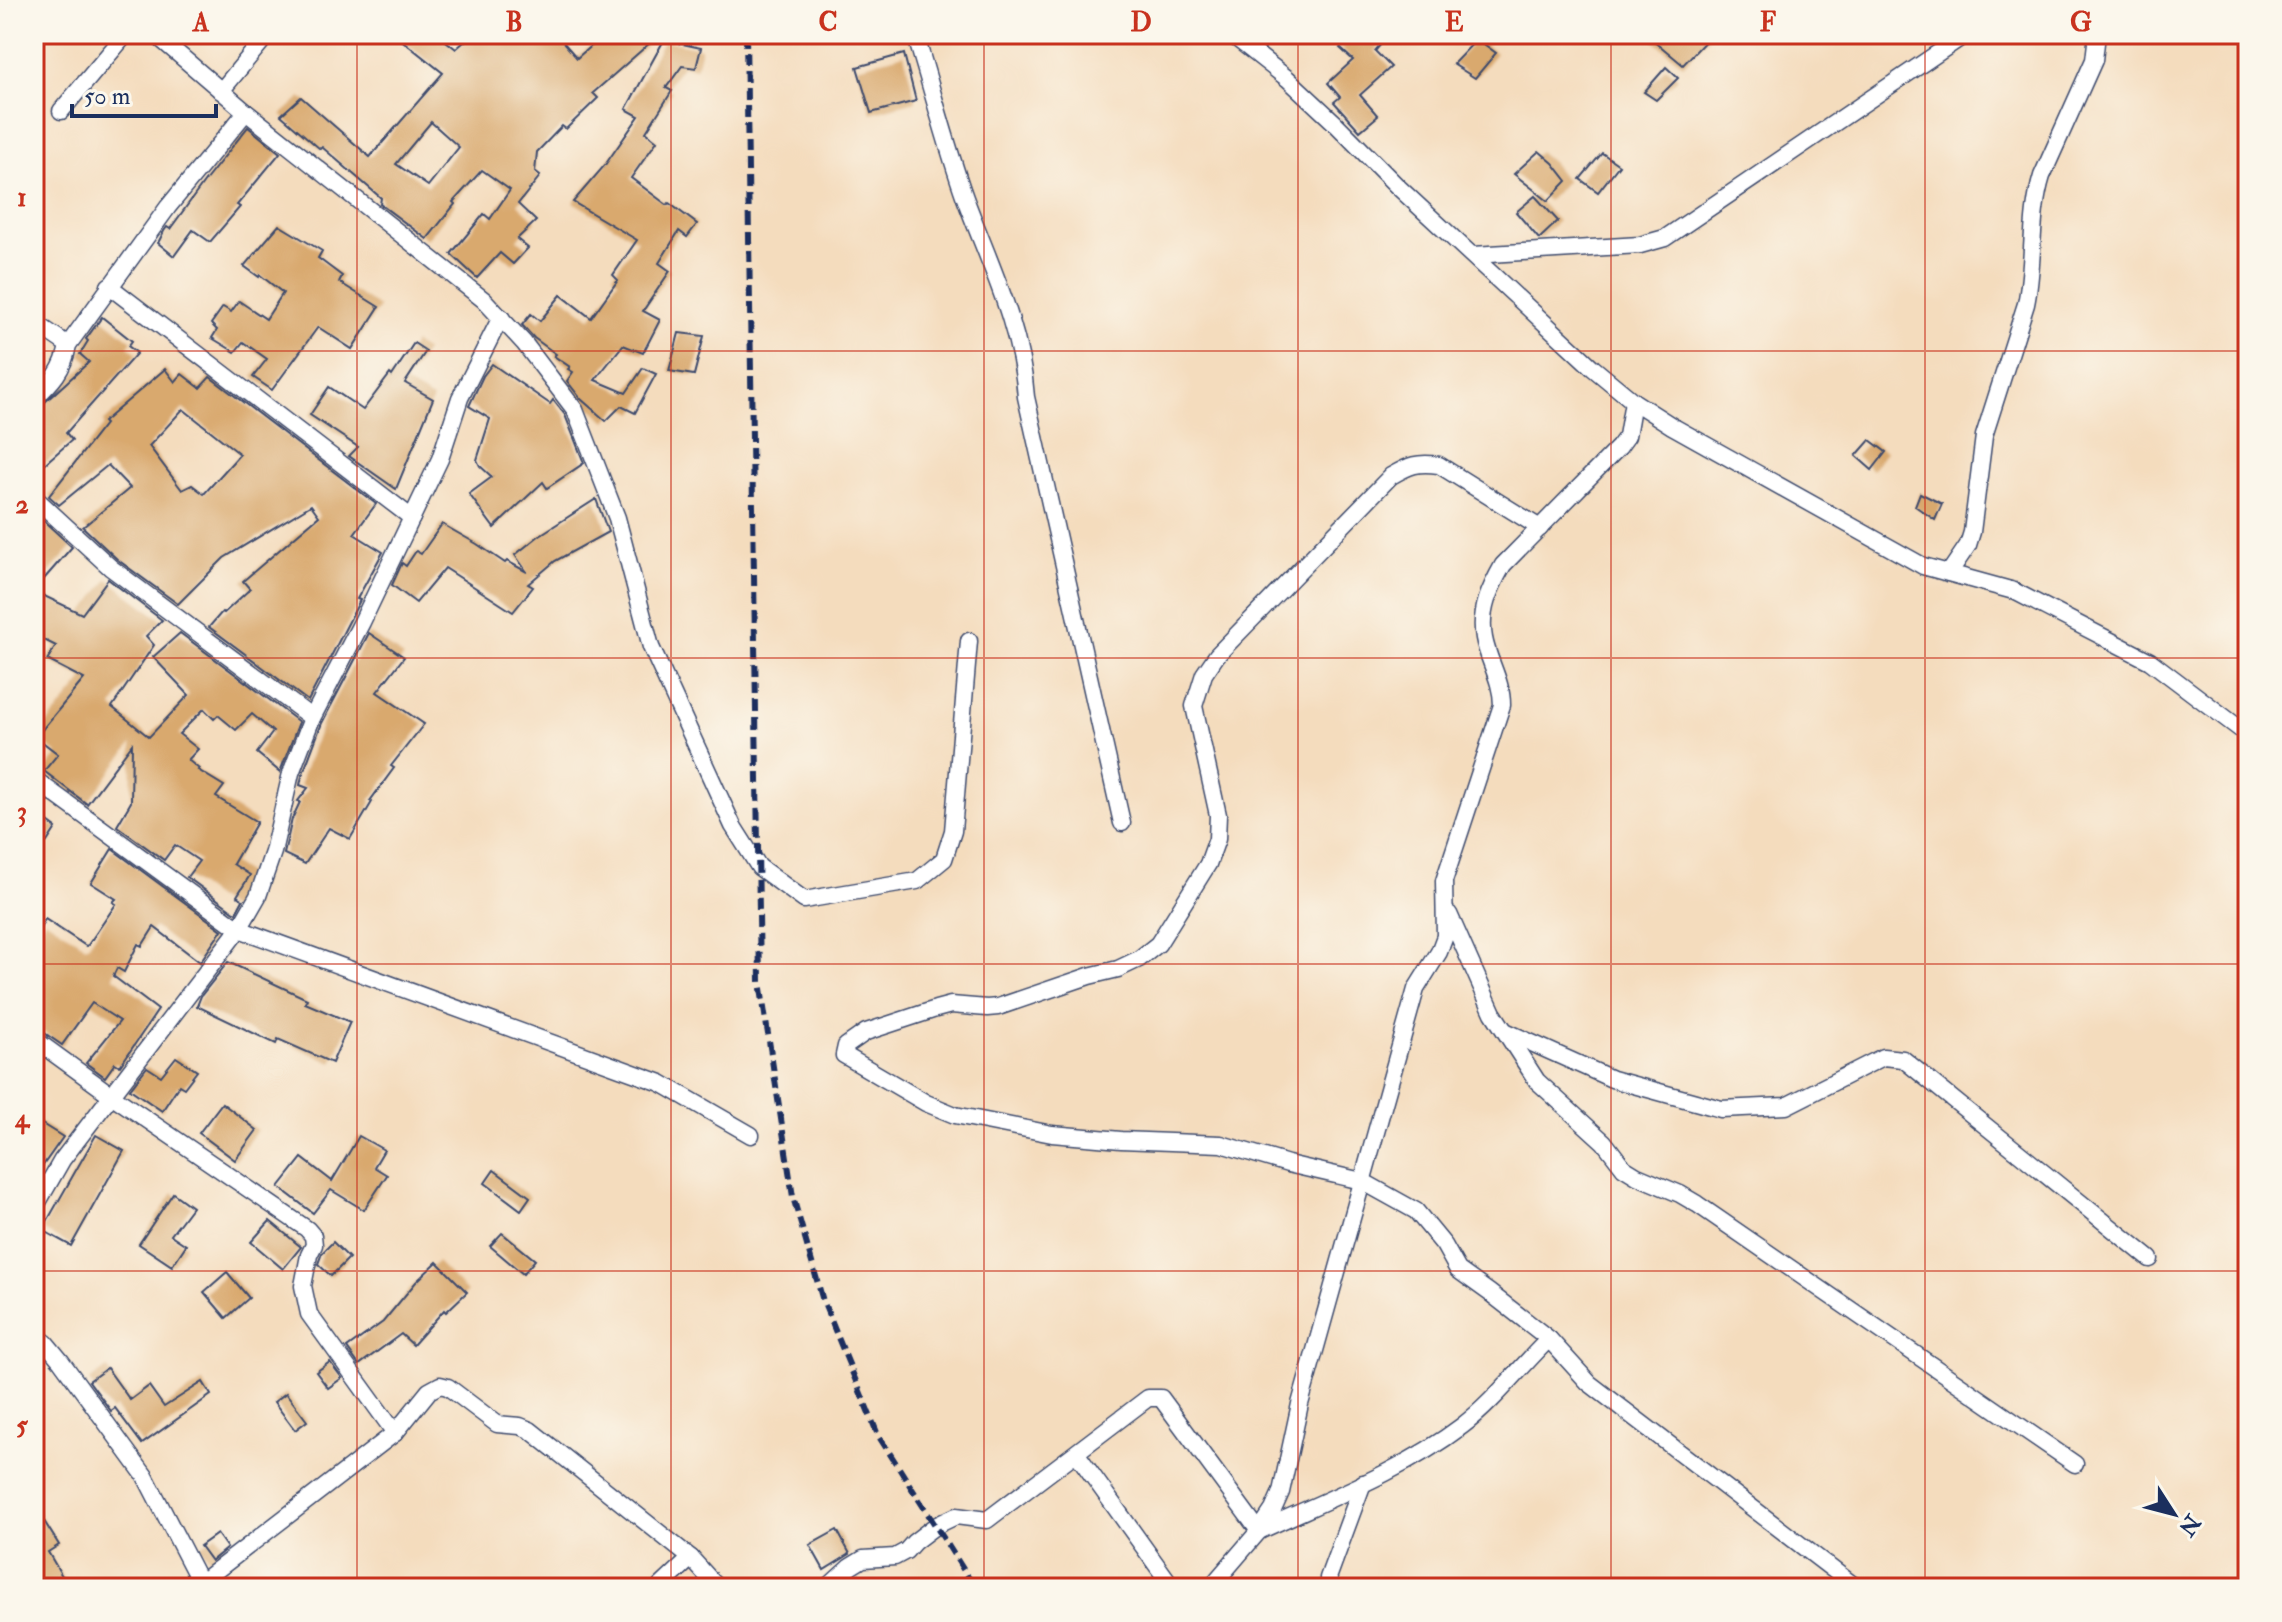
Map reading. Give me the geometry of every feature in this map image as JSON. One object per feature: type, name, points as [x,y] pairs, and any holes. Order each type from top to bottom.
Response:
[{"type":"street","points":[[61,111],[126,34]]},
{"type":"street","points":[[155,34],[246,112],[484,300],[524,343],[575,410],[617,518],[651,647],[733,826],[759,867],[804,900],[917,881],[944,859],[953,831],[969,641]]},
{"type":"street","points":[[221,91],[268,34]]},
{"type":"street","points":[[915,34],[964,195],[1016,336],[1024,368],[1026,397],[1122,823]]},
{"type":"street","points":[[1231,34],[1288,79],[1396,185],[1593,368],[1633,401],[1672,426],[1923,566],[2014,591],[2150,661],[2248,735]]},
{"type":"street","points":[[1473,255],[1640,245],[1665,238],[1966,34]]},
{"type":"street","points":[[1949,573],[1968,545],[1972,532],[1984,436],[2026,304],[2037,194],[2042,176],[2094,60],[2097,34]]},
{"type":"street","points":[[34,399],[57,378],[66,360],[68,345],[109,286],[168,207],[246,112]]},
{"type":"street","points":[[109,286],[412,518]]},
{"type":"street","points":[[34,1209],[62,1160],[239,929],[258,896],[273,852],[291,773],[312,718],[440,459],[460,398],[501,317]]},
{"type":"street","points":[[34,322],[68,345]]},
{"type":"street","points":[[1210,1588],[1259,1531],[1281,1492],[1300,1404],[1416,989],[1439,952],[1445,936],[1444,881],[1502,705],[1502,689],[1484,638],[1483,614],[1491,587],[1503,565],[1619,447],[1627,436],[1633,401]]},
{"type":"street","points":[[1540,528],[1439,465],[1420,463],[1391,476],[1217,655],[1204,674],[1194,706],[1218,815],[1217,839],[1208,864],[1158,944],[1139,959],[1118,969],[998,1007],[951,1005],[866,1032],[846,1046],[844,1055],[926,1103],[955,1115],[1052,1134],[1221,1144],[1362,1181],[1416,1211],[1444,1245],[1458,1270],[1549,1339],[1589,1383],[1857,1588]]},
{"type":"street","points":[[34,497],[111,568],[312,718]]},
{"type":"street","points":[[34,779],[239,929],[661,1083],[751,1135]]},
{"type":"street","points":[[1444,901],[1493,1013],[1537,1081],[1604,1142],[1624,1168],[1697,1204],[2075,1464]]},
{"type":"street","points":[[1504,1030],[1612,1079],[1721,1109],[1786,1106],[1883,1057],[1903,1059],[2150,1259]]},
{"type":"street","points":[[34,1039],[307,1229],[313,1236],[314,1245],[303,1286],[309,1314],[395,1433]]},
{"type":"street","points":[[34,1334],[61,1361],[145,1476],[202,1586],[395,1433],[434,1386],[440,1385],[448,1387],[497,1424],[530,1430],[691,1558],[718,1588]]},
{"type":"street","points":[[1259,1531],[1389,1471],[1461,1427],[1499,1394],[1549,1339]]},
{"type":"street","points":[[827,1588],[863,1559],[895,1557],[935,1526],[956,1516],[987,1520],[1148,1398],[1161,1398],[1259,1531]]},
{"type":"street","points":[[1077,1454],[1173,1588]]},
{"type":"street","points":[[1332,1588],[1328,1578],[1363,1483]]},
{"type":"street","points":[[659,1588],[691,1558]]},
{"type":"building","points":[[394,34],[437,34],[456,49],[473,34],[556,34],[577,58],[604,34],[660,34],[593,93],[598,98],[566,129],[562,126],[537,152],[535,172],[540,176],[518,204],[536,221],[517,239],[528,248],[513,264],[500,253],[477,278],[451,254],[484,214],[490,219],[510,190],[482,170],[453,202],[455,204],[427,239],[380,204],[381,198],[281,115],[301,97],[370,157],[443,73]],"holes":[[[431,122],[459,147],[428,186],[396,164]]]},
{"type":"building","points":[[1357,34],[1369,34],[1381,44],[1375,51],[1391,67],[1360,95],[1378,116],[1360,131],[1334,102],[1340,97],[1328,83],[1353,60],[1340,48]]},
{"type":"building","points":[[1646,34],[1712,34],[1683,65]]},
{"type":"building","points":[[1477,39],[1496,53],[1475,78],[1453,64]]},
{"type":"building","points":[[664,40],[701,48],[696,68],[682,66],[666,88],[672,91],[646,132],[657,141],[631,178],[697,224],[687,237],[679,231],[659,263],[670,271],[643,311],[660,320],[643,353],[623,345],[595,380],[626,393],[643,368],[656,374],[635,413],[621,406],[606,421],[581,399],[567,381],[573,372],[568,369],[570,367],[522,325],[531,314],[540,321],[561,295],[591,318],[618,280],[613,275],[637,240],[573,202],[605,165],[639,116],[626,109]]},
{"type":"building","points":[[904,54],[916,101],[871,113],[857,67]]},
{"type":"building","points":[[1666,67],[1678,78],[1656,100],[1644,92]]},
{"type":"building","points":[[248,127],[280,153],[210,242],[193,230],[174,256],[158,243],[164,231],[167,227],[170,229]]},
{"type":"building","points":[[1539,151],[1567,181],[1548,201],[1514,174]]},
{"type":"building","points":[[1602,153],[1619,165],[1598,192],[1580,179]]},
{"type":"building","points":[[1535,196],[1558,221],[1539,239],[1516,212]]},
{"type":"building","points":[[279,225],[322,251],[318,258],[342,276],[339,282],[379,307],[352,349],[318,327],[272,390],[253,377],[267,359],[243,342],[235,352],[212,338],[217,330],[211,324],[223,307],[231,312],[239,301],[266,319],[283,293],[244,266]]},
{"type":"building","points":[[102,317],[132,341],[128,346],[137,353],[66,433],[72,440],[34,473],[34,437],[43,429],[34,420],[34,412],[89,362],[80,354],[88,341],[86,339]]},
{"type":"building","points":[[679,333],[704,336],[694,375],[669,371]]},
{"type":"building","points":[[414,343],[426,351],[405,383],[433,399],[396,489],[349,456],[358,447],[310,415],[329,387],[363,410],[390,374],[392,376]]},
{"type":"building","points":[[492,364],[550,404],[553,400],[565,415],[584,463],[547,488],[543,482],[494,528],[469,494],[492,477],[477,460],[490,419],[469,406]]},
{"type":"building","points":[[165,369],[175,382],[182,374],[200,388],[210,377],[376,504],[354,534],[383,552],[308,701],[209,627],[250,589],[243,581],[319,516],[311,505],[224,558],[178,604],[118,560],[83,527],[130,488],[108,465],[59,505],[49,496],[105,424],[103,422]],"holes":[[[183,409],[240,454],[204,494],[192,485],[182,490],[149,446]]]},
{"type":"building","points":[[1870,440],[1886,452],[1872,470],[1856,456]]},
{"type":"building","points":[[1920,493],[1942,504],[1935,520],[1915,506]]},
{"type":"building","points":[[596,499],[608,532],[555,561],[528,584],[533,587],[513,612],[445,568],[416,603],[392,585],[402,563],[406,566],[416,551],[421,554],[442,524],[505,563],[507,561],[527,572],[515,555]]},
{"type":"building","points":[[34,512],[72,547],[44,579],[34,570]]},
{"type":"building","points":[[108,579],[162,620],[146,636],[154,645],[112,707],[149,737],[189,695],[153,657],[180,633],[299,722],[280,772],[257,753],[273,732],[252,714],[236,730],[218,715],[214,719],[204,709],[179,734],[198,749],[188,760],[224,786],[216,797],[257,822],[233,864],[250,875],[237,896],[243,900],[236,913],[187,877],[199,861],[175,845],[164,860],[117,826],[131,802],[132,744],[87,804],[44,771],[58,754],[36,737],[84,679],[47,660],[56,646],[34,635],[34,591],[82,614]]},
{"type":"building","points":[[369,633],[404,657],[377,692],[424,724],[391,766],[394,768],[370,801],[350,839],[329,828],[305,864],[284,854],[298,801],[308,788],[300,785],[302,776],[322,723]]},
{"type":"building","points":[[34,812],[56,828],[47,842],[34,833]]},
{"type":"building","points":[[112,849],[222,930],[200,962],[154,927],[142,946],[138,944],[124,972],[117,968],[113,976],[158,1010],[120,1066],[115,1063],[105,1077],[86,1063],[120,1021],[92,1003],[62,1045],[34,1028],[34,939],[45,919],[88,945],[116,904],[113,902],[116,899],[91,883]]},
{"type":"building","points":[[228,962],[307,999],[305,1003],[350,1022],[332,1063],[278,1039],[276,1044],[197,1006],[201,996]]},
{"type":"building","points":[[176,1057],[197,1071],[184,1088],[179,1085],[162,1111],[130,1089],[147,1067],[161,1076]]},
{"type":"building","points":[[222,1103],[257,1130],[235,1160],[199,1133]]},
{"type":"building","points":[[34,1119],[63,1137],[34,1178]]},
{"type":"building","points":[[96,1135],[124,1151],[71,1246],[42,1230]]},
{"type":"building","points":[[359,1136],[384,1150],[374,1167],[387,1175],[364,1210],[331,1190],[313,1213],[279,1187],[302,1158],[332,1181]]},
{"type":"building","points":[[494,1170],[530,1197],[521,1210],[485,1183]]},
{"type":"building","points":[[173,1193],[192,1207],[171,1235],[186,1245],[172,1266],[139,1244]]},
{"type":"building","points":[[270,1221],[301,1247],[283,1269],[251,1242]]},
{"type":"building","points":[[502,1233],[535,1260],[523,1274],[490,1246]]},
{"type":"building","points":[[333,1242],[349,1258],[331,1276],[318,1264],[322,1253]]},
{"type":"building","points":[[437,1262],[467,1292],[446,1312],[444,1310],[413,1345],[401,1334],[359,1365],[347,1348],[383,1322]]},
{"type":"building","points":[[227,1272],[249,1298],[226,1318],[204,1292]]},
{"type":"building","points":[[330,1362],[342,1378],[328,1388],[316,1372]]},
{"type":"building","points":[[107,1368],[130,1400],[149,1386],[164,1407],[203,1382],[211,1395],[142,1444],[115,1408],[111,1411],[89,1381]]},
{"type":"building","points":[[286,1393],[307,1421],[295,1430],[274,1402]]},
{"type":"building","points":[[34,1505],[59,1545],[48,1552],[69,1588],[44,1588],[34,1571]]},
{"type":"building","points":[[837,1530],[850,1554],[824,1570],[810,1545]]},
{"type":"building","points":[[217,1534],[227,1548],[211,1561],[200,1546]]},
{"type":"railway","points":[[746,34],[760,982],[793,1197],[823,1301],[878,1435],[975,1588]]}]
